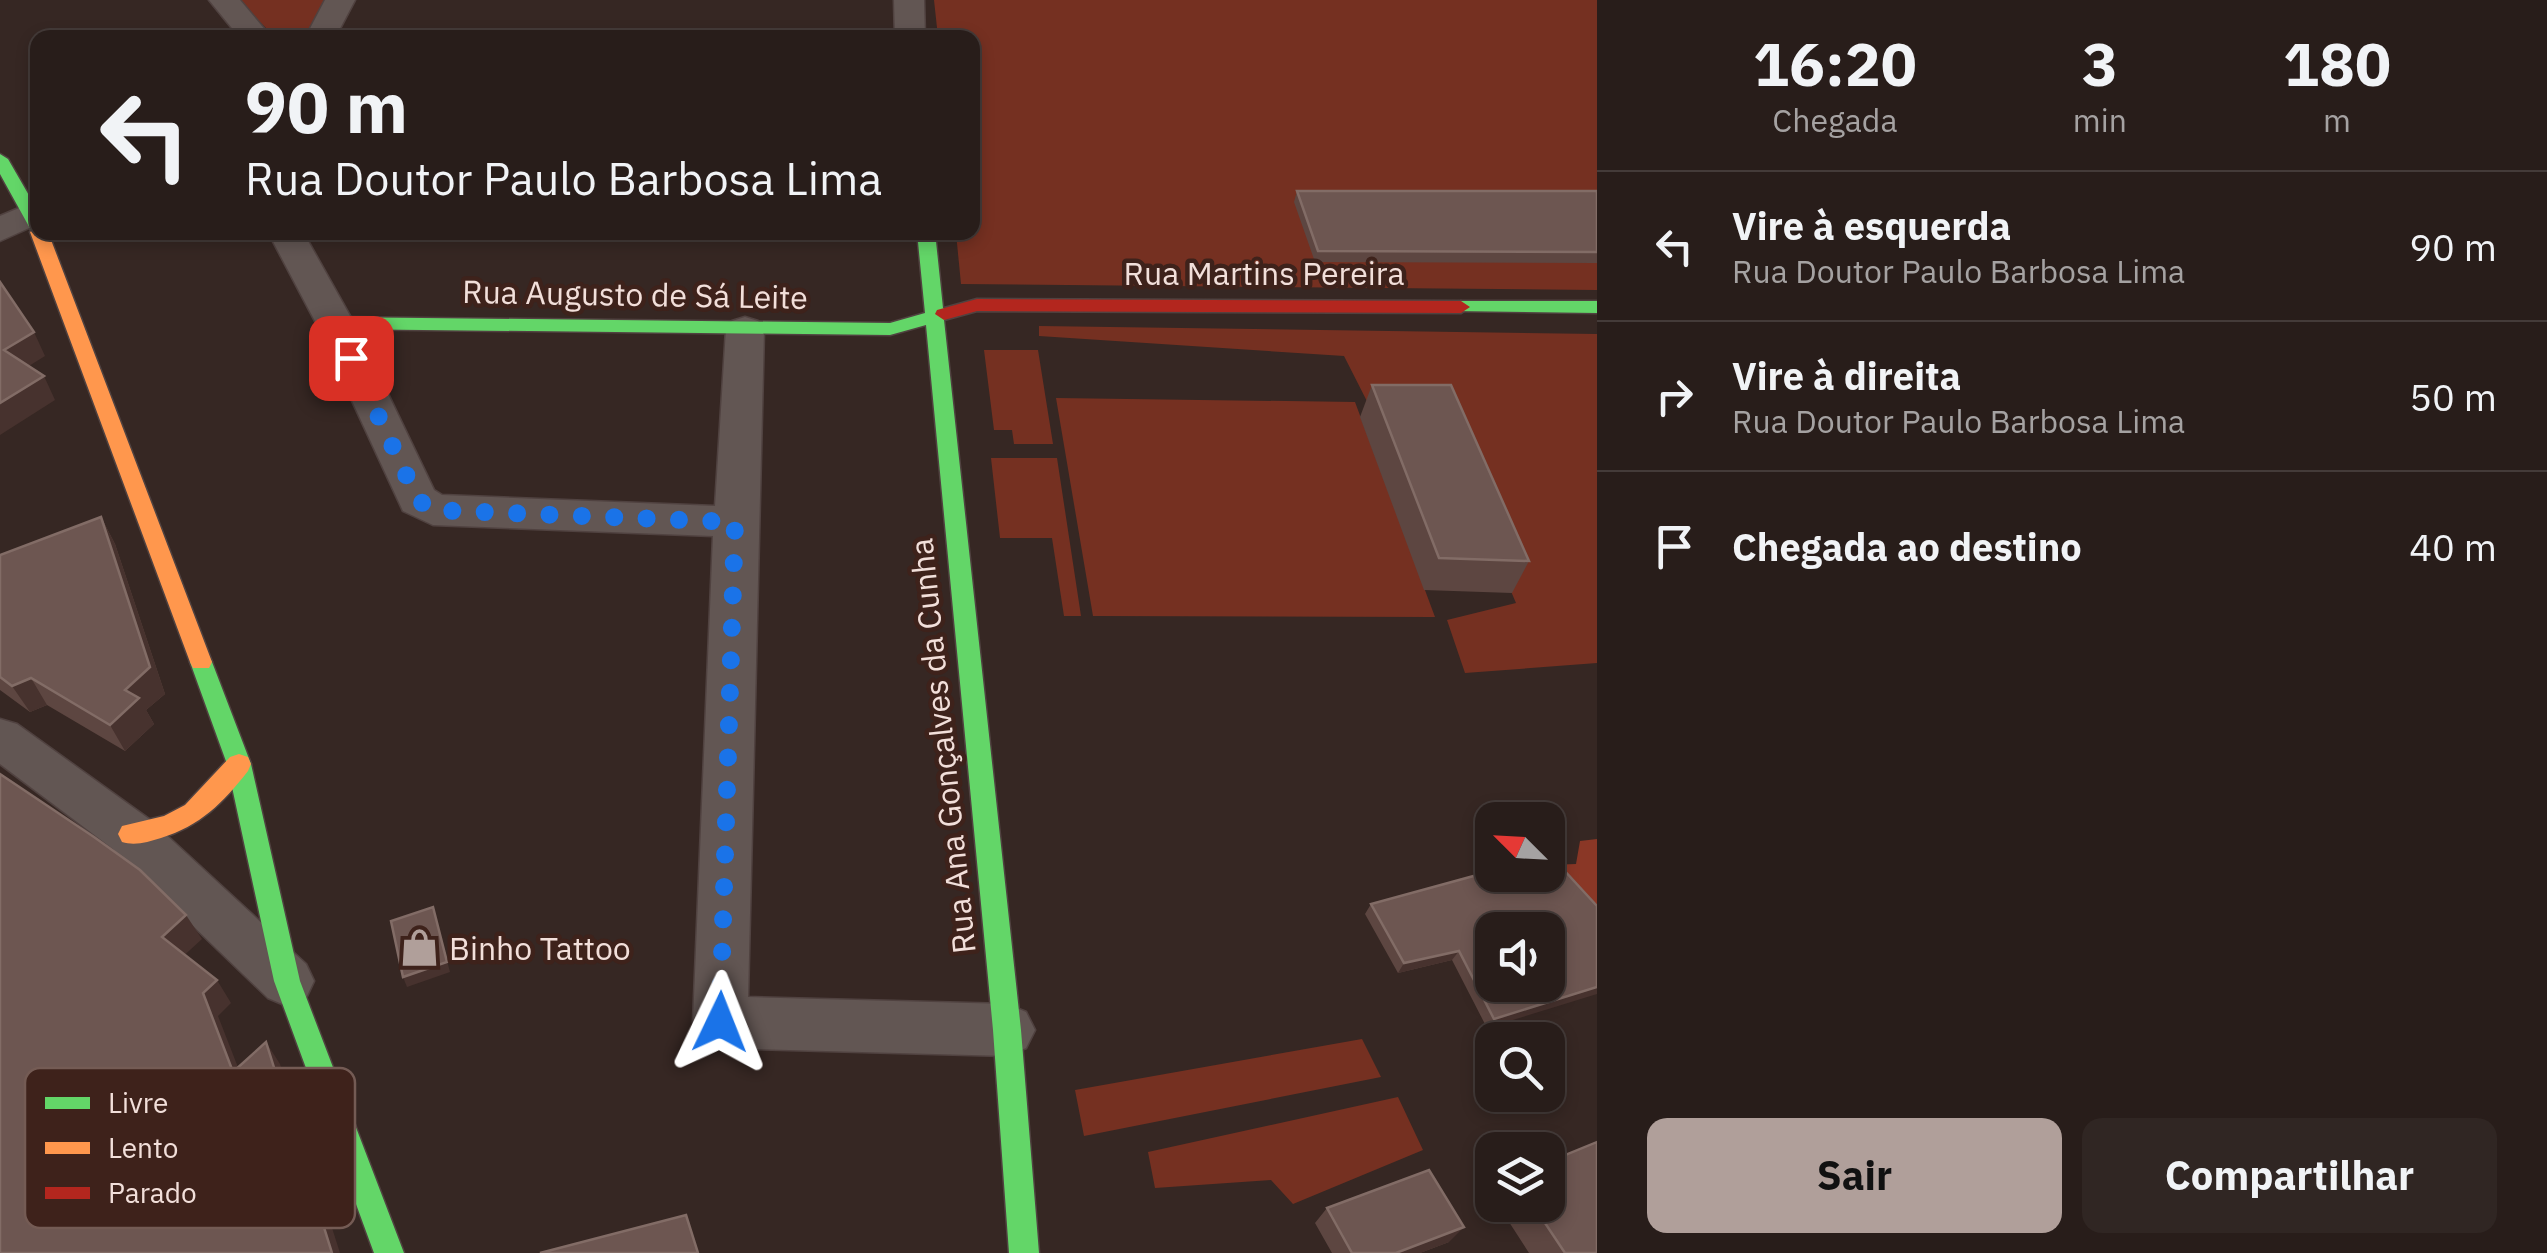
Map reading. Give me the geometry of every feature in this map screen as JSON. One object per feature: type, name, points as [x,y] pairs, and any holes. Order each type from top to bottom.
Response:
[{"type":"street","points":[[224,0],[250,30]]},
{"type":"street","points":[[324,30],[340,0]]},
{"type":"street","points":[[910,0],[910,30]]},
{"type":"street","points":[[0,159],[30,211]]},
{"type":"street","points":[[0,230],[30,222]]},
{"type":"street","points":[[43,240],[239,764],[287,981],[320,1068]]},
{"type":"street","points":[[289,240],[335,323],[418,500],[433,510],[735,522]]},
{"type":"street","name":"Rua Ana Gonçalves da Cunha","points":[[927,240],[1007,1030],[1024,1253]]},
{"type":"street","name":"Rua Martins Pereira","points":[[933,317],[977,305],[1597,307]]},
{"type":"street","name":"Rua Augusto de Sá Leite","points":[[335,323],[890,329],[933,317]]},
{"type":"street","points":[[745,329],[735,522],[720,1022],[1007,1030]]},
{"type":"street","points":[[0,738],[131,834],[287,981]]},
{"type":"street","points":[[131,834],[183,826],[198,815],[239,764]]},
{"type":"street","points":[[355,1162],[389,1253]]},
{"type":"shaded area","points":[[238,0],[331,0],[315,30],[268,30]]},
{"type":"shaded area","points":[[934,0],[1597,0],[1597,290],[961,284],[957,240],[980,240],[980,30],[937,30]]},
{"type":"shaded area","points":[[1039,326],[1597,334],[1597,663],[1465,673],[1447,620],[1516,603],[1437,418],[1375,417],[1344,356],[1039,336]]},
{"type":"shaded area","points":[[984,350],[1038,350],[1053,444],[1014,444],[1012,430],[994,430]]},
{"type":"shaded area","points":[[1056,398],[1355,402],[1435,617],[1093,616]]},
{"type":"shaded area","points":[[991,458],[1057,458],[1081,616],[1064,616],[1052,538],[1000,538]]},
{"type":"shaded area","points":[[1597,839],[1597,924],[1565,885],[1565,864],[1576,864],[1580,841]]},
{"type":"shaded area","points":[[1362,1039],[1381,1077],[1084,1136],[1075,1090]]},
{"type":"shaded area","points":[[1398,1097],[1423,1150],[1293,1204],[1271,1180],[1155,1188],[1148,1152]]},
{"type":"building","points":[[1297,191],[1597,191],[1597,252],[1318,251]]},
{"type":"building","points":[[0,282],[34,332],[4,350],[44,376],[0,403]]},
{"type":"building","points":[[1372,385],[1451,385],[1529,561],[1439,558]]},
{"type":"building","points":[[101,517],[150,667],[125,690],[139,698],[110,725],[31,678],[12,686],[0,677],[0,555]]},
{"type":"building","points":[[0,774],[140,870],[186,915],[162,937],[217,980],[203,993],[231,1068],[25,1068],[25,1228],[324,1228],[332,1253],[0,1253]]},
{"type":"building","points":[[1565,871],[1597,906],[1597,987],[1565,997],[1565,912],[1475,912],[1475,982],[1459,951],[1404,963],[1371,904],[1475,876],[1475,892],[1565,892]]},
{"type":"building","points":[[433,907],[447,962],[403,977],[391,921]]},
{"type":"building","points":[[1485,1002],[1549,1002],[1494,1019]]},
{"type":"building","points":[[266,1042],[274,1068],[237,1068]]},
{"type":"building","points":[[1597,1142],[1597,1253],[1565,1253],[1544,1222],[1565,1222],[1565,1155]]},
{"type":"building","points":[[1429,1170],[1464,1227],[1396,1253],[1352,1253],[1327,1208]]},
{"type":"building","points":[[686,1215],[698,1253],[540,1253]]},
{"type":"traffic: fast","points":[[0,159],[30,213]]},
{"type":"traffic: fast","points":[[927,240],[1007,1030],[1024,1253]]},
{"type":"traffic: fast","points":[[1461,307],[1597,307]]},
{"type":"traffic: fast","points":[[335,323],[890,329],[944,314]]},
{"type":"traffic: fast","points":[[201,662],[239,764],[287,981],[320,1068]]},
{"type":"traffic: fast","points":[[355,1162],[389,1253]]},
{"type":"traffic: slow","points":[[42,240],[201,662]]},
{"type":"traffic: slow","points":[[131,834],[182,820],[205,804],[239,764]]},
{"type":"traffic: jam","points":[[944,314],[977,305],[1461,307]]},
{"type":"place","name":"Binho Tattoo","points":[[419,948]]},
{"type":"route","points":[[351,358],[418,500],[433,510],[735,522],[720,1022]]}]
